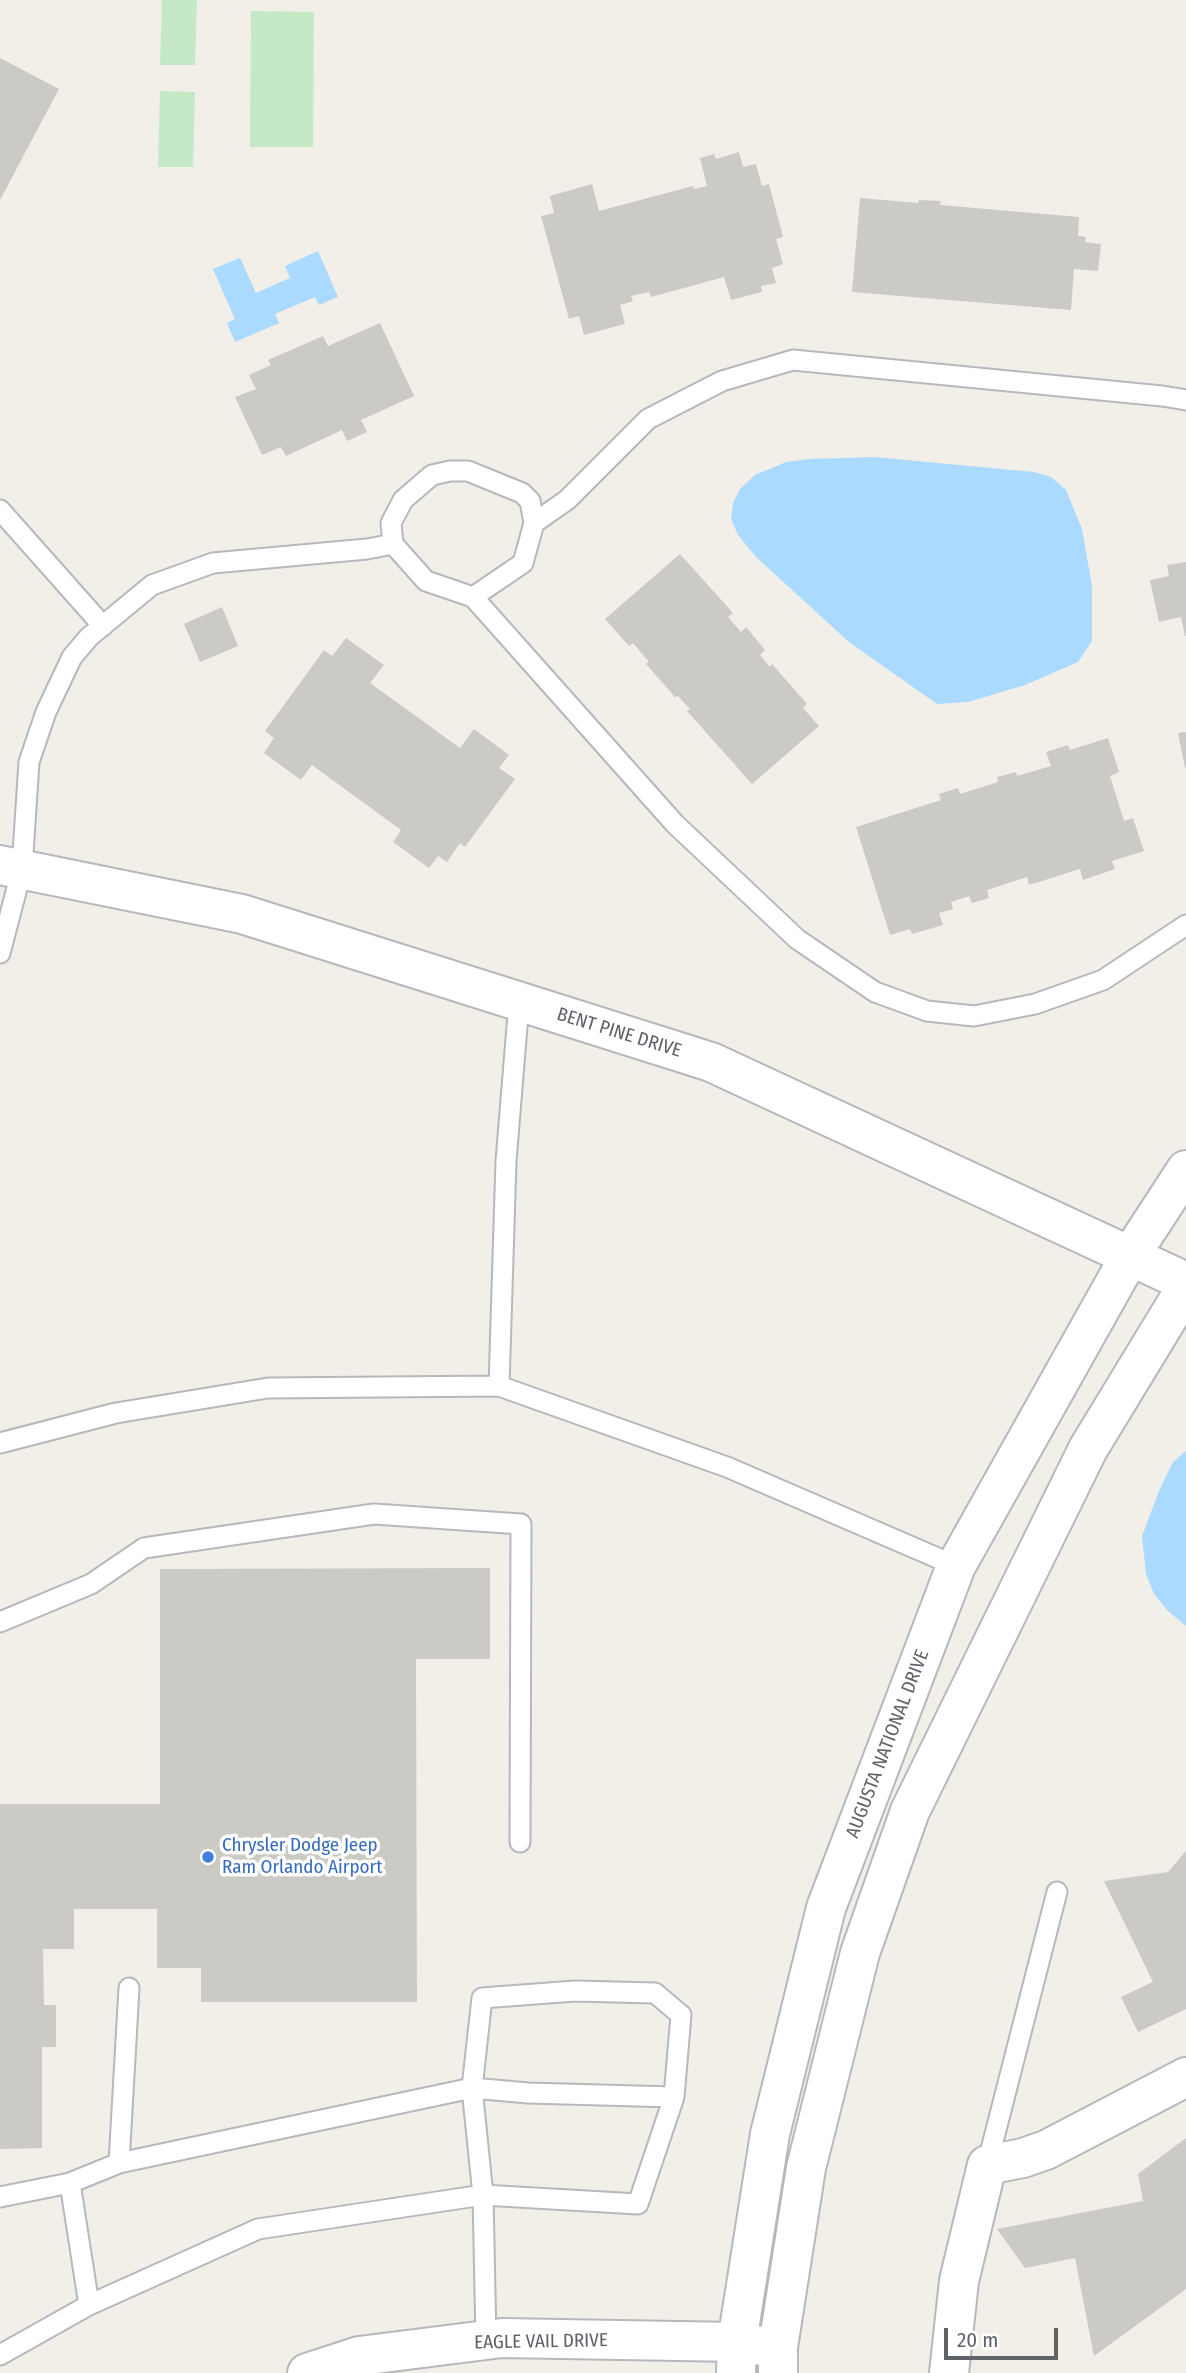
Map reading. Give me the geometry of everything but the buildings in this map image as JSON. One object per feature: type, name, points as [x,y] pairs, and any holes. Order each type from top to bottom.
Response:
[{"type":"street","name":"BENT PINE DRIVE","points":[[7,868],[242,914],[711,1062],[1186,1282]]},
{"type":"street","name":"AUGUSTA NATIONAL DRIVE","points":[[736,2358],[769,2134],[826,1908],[956,1566],[1130,1256],[1186,1170]]},
{"type":"street","points":[[778,2360],[806,2168],[860,1953],[911,1811],[1088,1449],[1186,1288]]},
{"type":"street","points":[[949,2373],[959,2281],[987,2165],[1046,2150],[1186,2077]]},
{"type":"street","name":"EAGLE VAIL DRIVE","points":[[307,2373],[359,2356],[502,2338],[778,2360]]},
{"type":"lane","points":[[534,523],[567,499],[648,419],[722,381],[793,360],[1186,400]]},
{"type":"lane","points":[[473,597],[523,563],[534,523],[530,501],[522,493],[468,471],[432,475],[402,500],[391,523],[393,544],[426,582],[473,597],[675,824],[797,939],[875,992],[927,1011],[974,1016],[1035,1004],[1102,980],[1186,925]]},
{"type":"lane","points":[[0,510],[103,626]]},
{"type":"lane","points":[[0,953],[7,868],[29,762],[46,712],[72,657],[89,637],[152,585],[213,563],[367,549],[393,544]]},
{"type":"lane","points":[[499,1386],[506,1161],[519,1002]]},
{"type":"lane","points":[[0,1443],[116,1413],[268,1388],[499,1386],[727,1467],[956,1566]]},
{"type":"lane","points":[[0,1622],[91,1584],[144,1548],[374,1514],[521,1524],[520,1842]]},
{"type":"lane","points":[[987,2165],[1057,1892]]},
{"type":"lane","points":[[118,2163],[129,1988]]},
{"type":"lane","points":[[0,2355],[89,2305],[258,2229],[483,2195],[638,2204],[674,2097],[681,2015],[655,1993],[575,1991],[482,1998],[472,2088],[483,2195],[486,2340]]},
{"type":"lane","points":[[0,2197],[69,2183],[118,2163],[472,2088],[528,2093],[674,2097]]},
{"type":"lane","points":[[69,2183],[89,2305]]},
{"type":"green space","points":[[162,0],[197,0],[195,65],[160,65]]},
{"type":"green space","points":[[251,11],[314,12],[313,147],[250,147]]},
{"type":"green space","points":[[160,91],[195,92],[193,167],[158,167]]},
{"type":"water","points":[[318,251],[338,297],[319,305],[315,297],[275,314],[279,323],[235,342],[227,323],[235,319],[213,269],[240,258],[256,293],[290,278],[285,266]]},
{"type":"water","points":[[874,457],[1034,472],[1051,477],[1066,490],[1082,529],[1092,586],[1092,641],[1078,662],[1025,685],[968,702],[937,704],[849,642],[756,557],[738,535],[731,519],[733,503],[740,489],[755,475],[786,462]]},
{"type":"water","points":[[1186,1451],[1186,1626],[1168,1611],[1154,1594],[1146,1574],[1142,1536],[1173,1462]]},
{"type":"place","name":"Chrysler Dodge Jeep Ram Orlando Airport","points":[[208,1857]]}]
